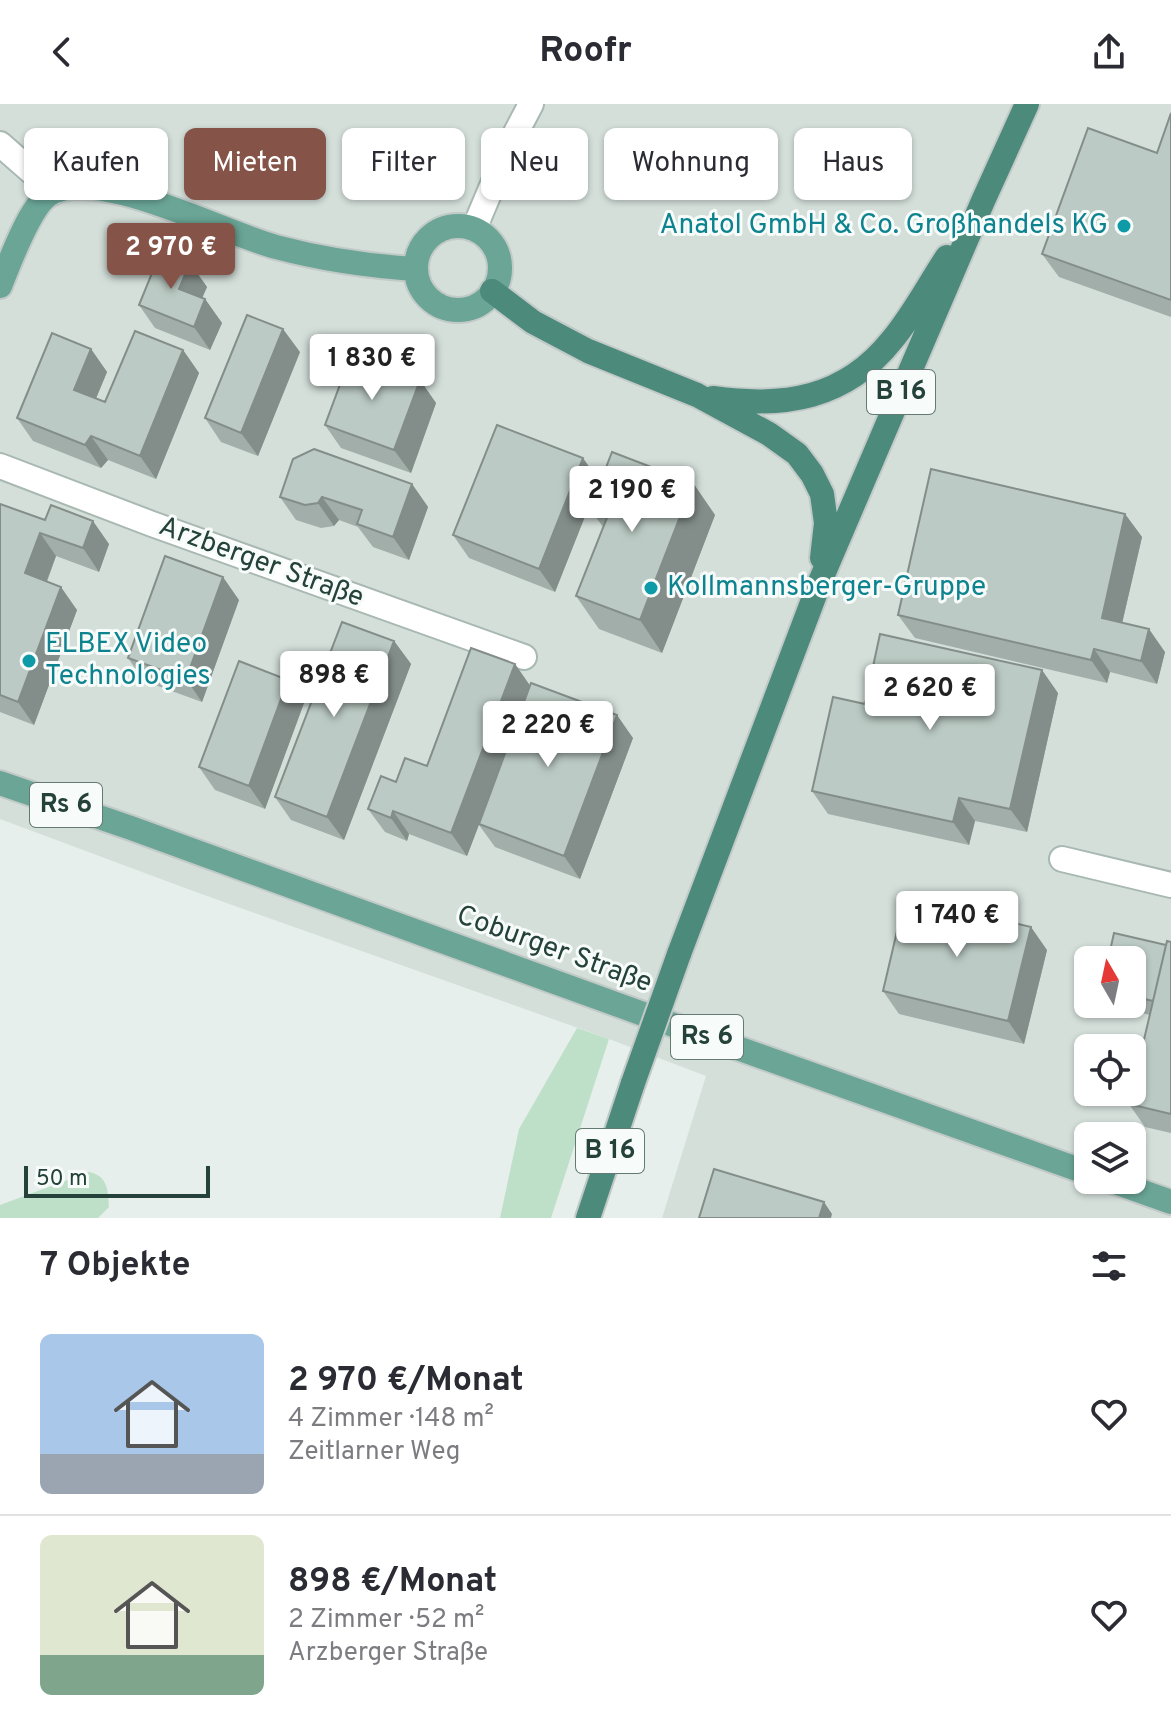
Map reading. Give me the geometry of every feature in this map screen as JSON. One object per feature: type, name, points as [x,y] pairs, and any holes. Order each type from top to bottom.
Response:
[{"type":"highway","name":"B 16","points":[[588,1218],[679,954],[819,584],[1027,104]]},
{"type":"highway","name":"B 16","points":[[697,395],[767,403],[808,397],[839,385],[876,358],[894,338],[983,201]]},
{"type":"highway","points":[[492,291],[533,322],[588,351],[697,395]]},
{"type":"highway","name":"B 16","points":[[697,395],[769,434],[797,454],[812,474],[822,494],[826,523],[819,584]]},
{"type":"main road","points":[[2,280],[34,209],[42,200]]},
{"type":"main road","points":[[146,200],[275,247],[359,264],[415,269]]},
{"type":"main road","points":[[450,226],[474,229],[494,246],[499,258],[497,284],[480,303],[469,308],[456,310],[432,302],[417,282],[415,269],[421,246],[429,236],[450,226]]},
{"type":"main road","name":"Coburger Straße","points":[[0,783],[1074,1168]]},
{"type":"main road","points":[[1146,1193],[1171,1202]]},
{"type":"street","points":[[474,229],[509,146],[531,104]]},
{"type":"street","points":[[0,144],[24,165]]},
{"type":"street","name":"Arzberger Straße","points":[[0,466],[152,524],[524,657]]},
{"type":"street","points":[[1062,859],[1171,885]]},
{"type":"shaded area","points":[[0,104],[1171,104],[1171,1218],[662,1218],[706,1076],[0,819]]},
{"type":"green space","points":[[577,1028],[609,1039],[551,1218],[500,1218],[519,1129]]},
{"type":"green space","points":[[89,1172],[103,1180],[107,1190],[109,1207],[98,1218],[0,1218],[0,1205]]},
{"type":"building","name":"Anatol GmbH & Co. Großhandels KG","points":[[1171,113],[1171,300],[1042,254],[1088,128],[1157,153]]},
{"type":"building","points":[[161,251],[190,263],[179,289],[205,299],[194,327],[139,305]]},
{"type":"building","points":[[247,315],[283,329],[241,433],[205,418]]},
{"type":"building","points":[[135,331],[183,350],[140,456],[91,436],[85,445],[17,418],[52,333],[91,349],[74,390],[105,402]]},
{"type":"building","points":[[351,355],[420,380],[394,450],[325,425]]},
{"type":"building","points":[[497,425],[583,458],[539,569],[453,535]]},
{"type":"building","points":[[314,449],[412,484],[393,537],[357,524],[362,510],[322,497],[318,503],[305,505],[280,497],[293,459]]},
{"type":"building","points":[[612,452],[693,483],[640,620],[576,596],[608,515],[590,509]]},
{"type":"building","points":[[931,469],[1125,514],[1102,618],[1149,629],[1141,661],[1094,649],[1091,660],[898,615]]},
{"type":"building","name":"ELBEX Video Technologies","points":[[0,504],[45,520],[51,505],[93,521],[83,548],[40,533],[25,573],[61,587],[18,702],[0,695]]},
{"type":"building","points":[[165,556],[223,577],[186,679],[128,658]]},
{"type":"building","points":[[342,622],[394,641],[327,817],[275,797]]},
{"type":"building","points":[[880,634],[1042,670],[1010,809],[959,798],[953,822],[812,791],[833,697],[865,704]]},
{"type":"building","points":[[471,648],[515,664],[451,833],[393,811],[391,818],[368,809],[381,776],[396,782],[405,758],[427,766]]},
{"type":"building","points":[[239,661],[288,680],[249,786],[199,767]]},
{"type":"building","points":[[531,683],[617,715],[564,856],[479,824]]},
{"type":"building","points":[[905,897],[1031,927],[1008,1021],[883,991]]},
{"type":"building","points":[[1114,933],[1166,945],[1153,1001],[1146,999],[1146,946],[1111,946]]},
{"type":"building","points":[[1167,941],[1171,942],[1171,1114],[1137,1106],[1146,1106],[1145,1034]]},
{"type":"building","points":[[714,1169],[824,1202],[819,1218],[699,1218]]},
{"type":"place","name":"Anatol GmbH & Co. Großhandels KG","points":[[1124,226]]},
{"type":"place","name":"Kollmannsberger-Gruppe","points":[[651,588]]},
{"type":"place","name":"ELBEX Video Technologies","points":[[29,661]]}]
